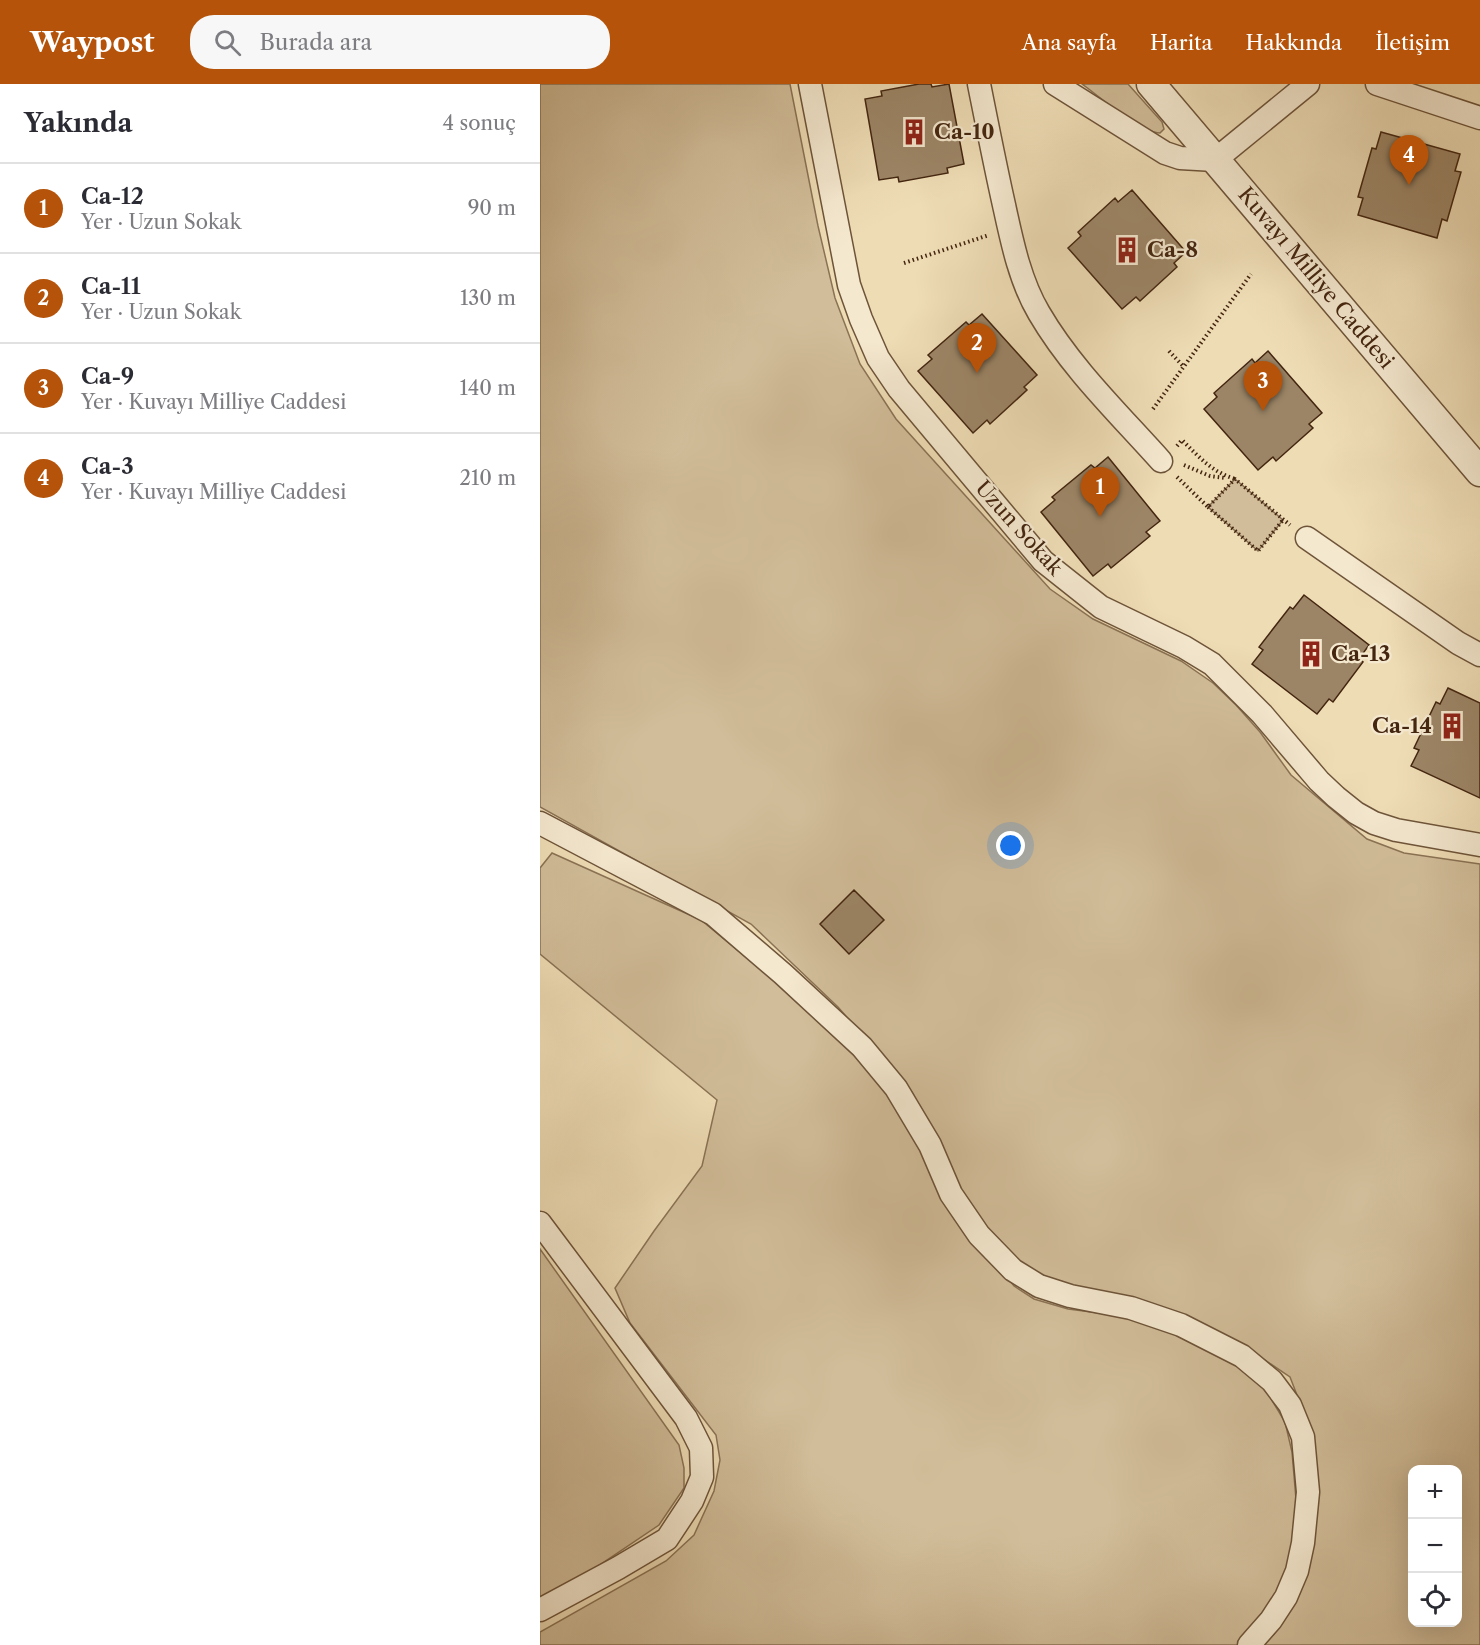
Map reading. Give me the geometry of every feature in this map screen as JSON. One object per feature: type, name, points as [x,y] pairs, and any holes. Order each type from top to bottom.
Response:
[{"type":"street","name":"Uzun Sokak","points":[[810,84],[849,285],[878,358],[898,389],[1043,561],[1101,607],[1184,647],[1212,664],[1262,714],[1319,781],[1356,813],[1374,823],[1396,830],[1480,845]]},
{"type":"street","points":[[979,84],[1009,229],[1024,282],[1044,321],[1060,345],[1085,376],[1165,457]]},
{"type":"street","points":[[1055,84],[1165,153],[1180,158],[1215,160],[1308,84]]},
{"type":"street","name":"Kuvayı Milliye Caddesi","points":[[1151,84],[1480,472]]},
{"type":"street","points":[[1377,84],[1480,118]]},
{"type":"street","points":[[1307,538],[1480,655]]},
{"type":"street","points":[[540,823],[713,914],[783,974],[862,1047],[896,1088],[930,1145],[951,1194],[979,1236],[1013,1270],[1039,1286],[1070,1296],[1131,1308],[1181,1325],[1242,1356],[1272,1381],[1290,1405],[1303,1437],[1308,1492],[1303,1544],[1297,1571],[1286,1597],[1250,1645]]},
{"type":"street","points":[[540,1223],[686,1418],[701,1448],[702,1477],[692,1501],[667,1539],[540,1610]]},
{"type":"path","points":[[904,263],[1009,229]]},
{"type":"path","points":[[1153,409],[1251,274]]},
{"type":"path","points":[[1169,351],[1183,366]]},
{"type":"path","points":[[1165,457],[1182,440],[1210,466],[1235,479],[1307,538]]},
{"type":"path","points":[[1165,457],[1209,476],[1235,479]]},
{"type":"path","points":[[1165,457],[1208,507],[1258,551],[1283,519]]},
{"type":"path","points":[[1208,507],[1235,479]]},
{"type":"shaded area","points":[[540,84],[790,84],[818,226],[835,298],[860,364],[896,419],[1050,589],[1093,619],[1181,661],[1213,683],[1260,732],[1291,775],[1367,839],[1404,853],[1480,864],[1480,1645],[1264,1645],[1274,1634],[1293,1604],[1307,1421],[1290,1377],[1253,1352],[1029,1270],[986,1230],[964,1196],[912,1092],[838,1007],[751,924],[540,807]]},
{"type":"shaded area","points":[[1082,84],[1128,84],[1162,122],[1164,129],[1160,133],[1142,127]]},
{"type":"shaded area","points":[[1235,479],[1283,520],[1258,551],[1208,507]]},
{"type":"shaded area","points":[[552,853],[701,920],[821,1019],[862,1061],[907,1121],[992,1259],[1014,1286],[1034,1299],[1068,1309],[1152,1323],[1241,1368],[1267,1392],[1285,1422],[1292,1452],[1297,1511],[1295,1543],[1282,1590],[1243,1645],[540,1645],[540,1632],[666,1561],[694,1535],[714,1491],[720,1460],[716,1435],[630,1323],[615,1288],[702,1166],[717,1100],[540,954],[540,868]]},
{"type":"shaded area","points":[[540,1249],[679,1445],[684,1468],[684,1488],[659,1525],[595,1568],[540,1600]]},
{"type":"building","name":"Ca-10","points":[[931,84],[932,87],[949,84],[964,164],[947,168],[948,173],[899,182],[898,177],[879,180],[865,99],[882,96],[881,91]]},
{"type":"building","points":[[1381,132],[1460,154],[1455,171],[1461,172],[1447,221],[1442,219],[1437,238],[1358,215],[1363,198],[1358,197],[1372,148],[1376,149]]},
{"type":"building","name":"Ca-8","points":[[1132,190],[1186,252],[1174,263],[1177,267],[1140,301],[1136,297],[1122,309],[1068,248],[1081,236],[1078,232],[1115,198],[1118,202]]},
{"type":"building","points":[[982,314],[1037,375],[1024,387],[1027,390],[990,424],[987,420],[973,433],[918,371],[932,359],[928,355],[966,322],[969,325]]},
{"type":"building","points":[[1268,351],[1322,413],[1309,424],[1313,428],[1276,461],[1273,457],[1258,470],[1204,409],[1217,397],[1214,393],[1252,359],[1255,363]]},
{"type":"building","points":[[1108,457],[1160,521],[1146,532],[1150,536],[1111,568],[1108,564],[1093,576],[1041,512],[1055,500],[1052,497],[1091,465],[1095,468]]},
{"type":"building","name":"Ca-13","points":[[1304,595],[1369,645],[1359,659],[1363,662],[1333,702],[1329,699],[1317,714],[1252,664],[1263,650],[1259,647],[1290,607],[1293,609]]},
{"type":"building","name":"Ca-14","points":[[1448,688],[1480,703],[1480,798],[1411,766],[1419,750],[1414,748],[1436,702],[1440,704]]},
{"type":"building","points":[[854,890],[884,920],[849,954],[820,924]]},
{"type":"place","name":"Ca-10","points":[[914,132]]},
{"type":"place","name":"Ca-3","points":[[1409,185]]},
{"type":"place","name":"Ca-8","points":[[1127,250]]},
{"type":"place","name":"Ca-11","points":[[977,373]]},
{"type":"place","name":"Ca-9","points":[[1263,411]]},
{"type":"place","name":"Ca-12","points":[[1100,517]]},
{"type":"place","name":"Ca-13","points":[[1311,654]]},
{"type":"place","name":"Ca-14","points":[[1452,726]]}]
